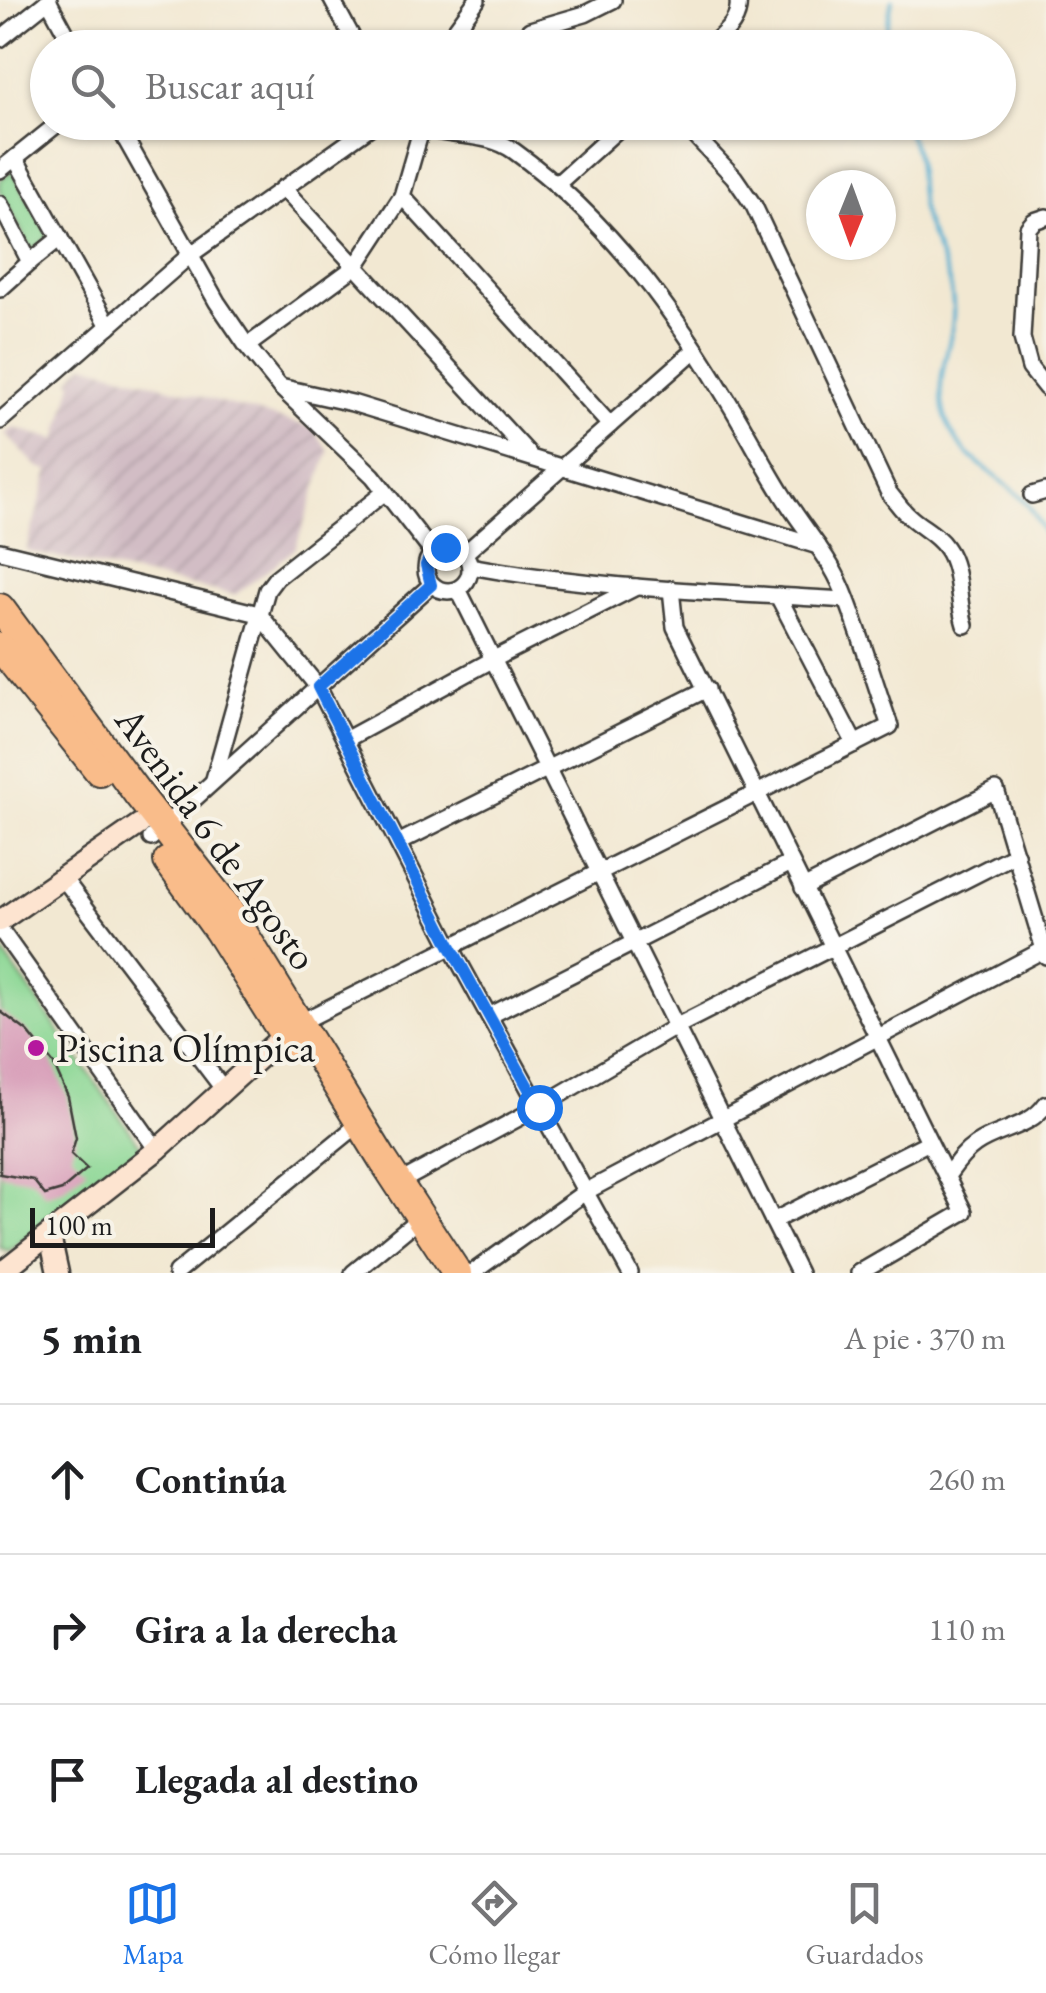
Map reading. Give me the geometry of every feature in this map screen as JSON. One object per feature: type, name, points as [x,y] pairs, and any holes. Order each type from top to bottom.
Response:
[{"type":"highway","name":"Avenida 6 de Agosto","points":[[0,608],[218,930],[292,1029],[414,1223],[458,1273]]},
{"type":"highway","name":"Avenida 6 de Agosto","points":[[0,647],[152,830]]},
{"type":"highway","name":"Avenida 6 de Agosto","points":[[353,1128],[398,1183],[434,1273]]},
{"type":"street","points":[[0,39],[48,0],[64,30]]},
{"type":"street","points":[[332,0],[348,30]]},
{"type":"street","points":[[455,30],[477,0]]},
{"type":"street","points":[[530,30],[585,14],[612,0]]},
{"type":"street","points":[[729,30],[740,8],[738,0]]},
{"type":"street","points":[[0,170],[38,140]]},
{"type":"street","points":[[126,140],[190,255],[247,346],[280,387],[385,492],[432,552]]},
{"type":"street","points":[[2,415],[190,255],[352,140]]},
{"type":"street","points":[[247,346],[356,266],[402,196],[417,140]]},
{"type":"street","points":[[0,1273],[157,1150],[292,1029],[890,726],[846,600],[819,546],[784,499],[696,350],[637,266],[556,185],[510,148],[492,140]]},
{"type":"street","points":[[556,185],[606,140]]},
{"type":"street","points":[[699,140],[754,206],[889,493],[908,516],[947,548],[955,568],[964,624]]},
{"type":"street","points":[[15,158],[109,326]]},
{"type":"street","points":[[284,188],[530,456]]},
{"type":"street","points":[[402,196],[610,425]]},
{"type":"street","points":[[0,204],[30,262]]},
{"type":"street","points":[[1046,217],[1034,220],[1028,228],[1022,338],[1030,368],[1046,388]]},
{"type":"street","points":[[0,289],[60,238]]},
{"type":"street","points":[[696,350],[562,468],[467,560],[468,580],[458,590],[444,592],[431,585],[426,565],[432,552],[445,547],[467,560],[526,576],[636,588],[846,600]]},
{"type":"street","points":[[280,387],[352,403],[819,546]]},
{"type":"street","points":[[214,780],[267,590],[276,578],[385,492]]},
{"type":"street","points":[[0,552],[259,614],[318,687],[451,947],[630,1273]]},
{"type":"street","points":[[0,922],[63,878],[152,830],[214,780],[431,585]]},
{"type":"street","points":[[346,740],[492,660],[636,588]]},
{"type":"street","points":[[458,590],[798,1273]]},
{"type":"street","points":[[672,590],[675,627],[964,1212],[859,1273]]},
{"type":"street","points":[[778,596],[855,744]]},
{"type":"street","points":[[398,843],[707,689]]},
{"type":"street","points":[[472,1273],[586,1192],[1045,953],[996,790],[803,888]]},
{"type":"street","points":[[398,1183],[677,1026],[1016,854]]},
{"type":"street","points":[[489,1016],[791,864]]},
{"type":"street","points":[[63,878],[224,1090]]},
{"type":"street","points":[[0,929],[157,1150]]},
{"type":"street","points":[[947,1176],[977,1143],[1030,1120],[1046,1104]]},
{"type":"street","points":[[176,1273],[353,1128]]},
{"type":"street","points":[[773,1221],[930,1142]]},
{"type":"street","points":[[354,1273],[414,1223]]},
{"type":"street","points":[[50,1236],[58,1273]]},
{"type":"shaded area","points":[[85,364],[313,428],[329,451],[295,549],[235,595],[26,551],[49,470],[38,467],[5,434],[14,428],[57,440],[73,383],[70,379]]},
{"type":"green space","points":[[12,170],[49,236],[32,251],[0,190],[0,180]]},
{"type":"green space","name":"Piscina Olímpica","points":[[0,948],[141,1146],[140,1152],[9,1251],[0,1248]]},
{"type":"building","points":[[0,1011],[28,1032],[53,1063],[68,1097],[76,1138],[71,1154],[87,1169],[62,1190],[45,1195],[33,1180],[0,1174]]},
{"type":"waterway","points":[[886,30],[892,0]]},
{"type":"waterway","points":[[911,140],[924,217],[952,293],[953,319],[941,385],[945,416],[966,452],[1025,501],[1046,536]]},
{"type":"place","name":"Piscina Olímpica","points":[[36,1048]]},
{"type":"route","points":[[445,547],[428,558],[425,572],[431,585],[318,687],[451,947],[539,1107]]}]
